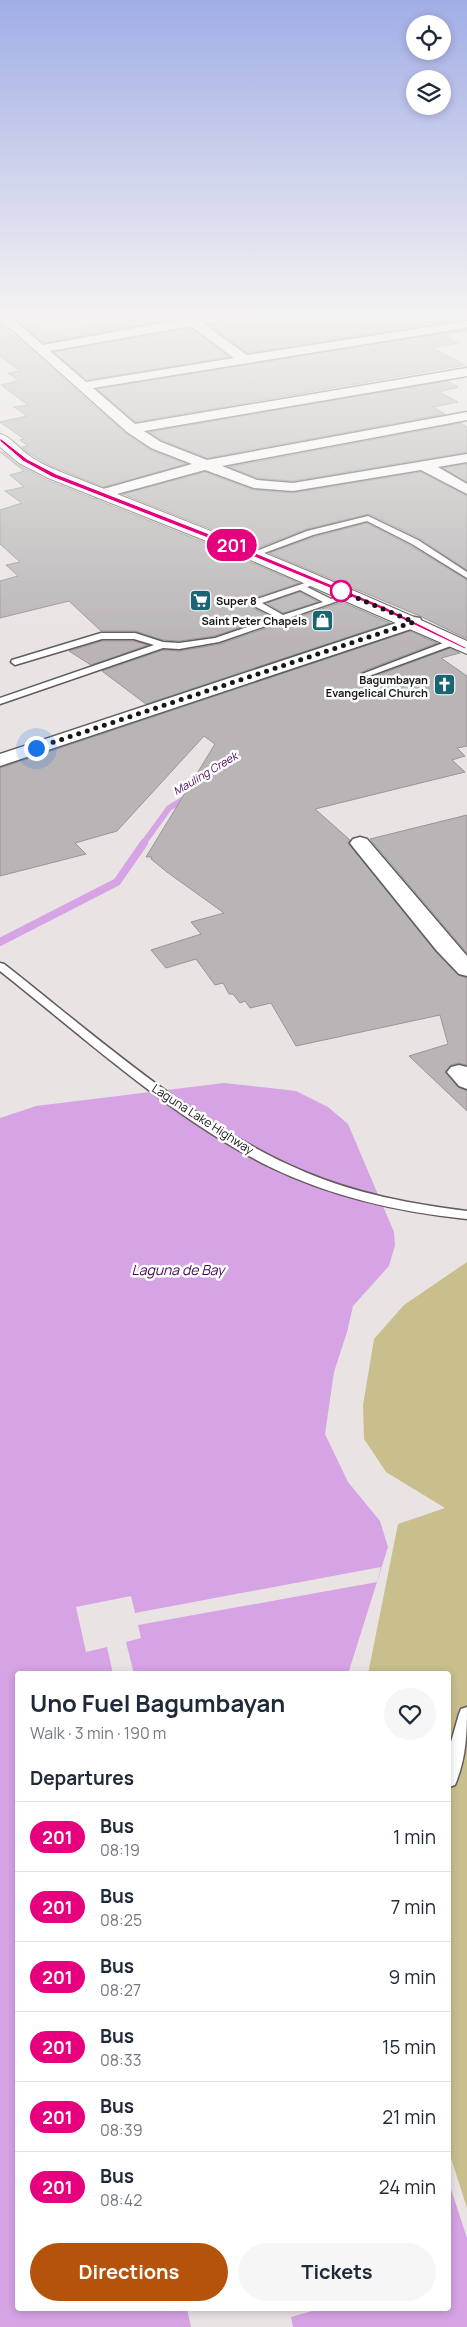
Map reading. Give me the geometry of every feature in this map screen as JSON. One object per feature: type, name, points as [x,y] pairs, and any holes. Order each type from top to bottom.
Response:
[{"type":"main road","points":[[0,440],[35,466],[253,554],[309,584],[350,595],[462,644]]},
{"type":"street","points":[[132,429],[140,428]]},
{"type":"street","points":[[101,494],[164,475],[206,465],[405,428]]},
{"type":"street","points":[[132,429],[156,445],[254,484],[283,488],[467,458]]},
{"type":"street","points":[[425,466],[467,490]]},
{"type":"street","points":[[0,760],[414,622]]},
{"type":"street","points":[[360,843],[444,946],[467,969]]},
{"type":"lane","points":[[253,554],[310,533],[368,518],[415,542],[467,576]]},
{"type":"lane","points":[[283,618],[257,604],[257,602],[309,584],[330,602]]},
{"type":"lane","points":[[0,701],[162,646],[195,645],[350,595]]},
{"type":"lane","points":[[15,662],[101,636],[135,636],[162,646]]},
{"type":"lane","points":[[366,674],[462,644]]},
{"type":"lane","name":"Laguna Lake Highway","points":[[0,966],[134,1072],[217,1131],[250,1151],[328,1186],[360,1196],[402,1206],[467,1215]]},
{"type":"lane","points":[[451,1772],[467,1714]]},
{"type":"shaded area","points":[[467,1262],[467,2208],[451,2158],[451,1671],[369,1671],[398,1524],[445,1508],[386,1472],[364,1439],[363,1405],[374,1339],[404,1305]]},
{"type":"water","name":"Laguna de Bay","points":[[224,1083],[296,1091],[328,1107],[348,1124],[394,1232],[395,1245],[389,1266],[353,1306],[334,1372],[325,1434],[348,1482],[380,1521],[388,1547],[349,1671],[15,1671],[15,2311],[451,2311],[451,2189],[467,2238],[467,2327],[0,2327],[0,1118],[36,1106]]},
{"type":"pier","points":[[381,1567],[377,1582],[138,1625],[141,1638],[126,1642],[133,1671],[112,1671],[107,1647],[86,1652],[76,1607],[131,1596],[135,1613]]},
{"type":"pier","points":[[187,2311],[312,2311],[291,2317],[293,2327],[191,2327]]},
{"type":"building","points":[[8,428],[119,428],[150,450],[186,464],[104,487],[51,466],[27,452],[22,447],[28,446],[20,440],[24,439]]},
{"type":"building","points":[[175,428],[371,428],[207,458],[162,440],[149,432]]},
{"type":"building","points":[[437,428],[467,428],[467,452],[293,481],[257,478],[229,467]]},
{"type":"building","points":[[0,452],[3,452],[18,465],[47,480],[208,544],[299,583],[252,599],[253,608],[271,617],[215,636],[179,641],[163,640],[135,631],[101,631],[69,601],[0,618],[0,581],[18,576],[6,565],[20,562],[0,544],[0,510],[22,503],[5,491],[24,487],[10,475],[24,471]]},
{"type":"building","points":[[467,464],[467,482],[443,468]]},
{"type":"building","points":[[205,472],[253,490],[293,493],[421,472],[467,496],[467,570],[419,538],[369,514],[307,529],[258,548],[123,494]]},
{"type":"building","points":[[367,523],[411,546],[467,580],[467,639],[420,616],[269,553],[314,537]]},
{"type":"building","points":[[300,592],[318,602],[283,613],[267,603]]},
{"type":"building","points":[[342,602],[390,623],[146,704],[102,671],[163,650],[179,651],[220,644]]},
{"type":"building","points":[[410,631],[437,643],[361,672],[360,675],[370,678],[450,648],[460,653],[441,658],[467,676],[467,746],[457,748],[465,756],[452,760],[465,772],[315,809],[350,840],[348,843],[436,952],[458,975],[467,978],[467,1065],[459,1063],[451,1065],[445,1072],[458,1087],[467,1091],[467,1111],[409,1056],[448,1044],[440,1015],[296,1046],[271,1003],[250,1008],[245,1001],[240,1003],[233,994],[229,994],[223,983],[215,985],[196,959],[166,968],[151,950],[201,934],[191,922],[224,913],[167,872],[151,859],[152,857],[146,857],[215,744],[204,736],[117,831],[75,843],[86,854],[0,876],[0,768]]},
{"type":"building","points":[[102,641],[134,641],[148,645],[91,665],[69,651]]},
{"type":"building","points":[[467,815],[467,953],[370,839]]},
{"type":"waterway","name":"Mauling Creek","points":[[143,844],[169,808],[191,795]]},
{"type":"waterway","name":"Mauling Creek","points":[[0,942],[117,882],[144,843]]},
{"type":"bus line","name":"201","points":[[0,439],[25,460],[54,475],[215,538],[383,608],[456,641],[467,648]]},
{"type":"place","name":"Super 8","points":[[200,600]]},
{"type":"place","name":"Saint Peter Chapels","points":[[323,620]]},
{"type":"place","name":"Bagumbayan Evangelical Church","points":[[444,685]]},
{"type":"route","points":[[36,748],[235,680],[414,622],[350,595],[340,598],[341,591]]}]
